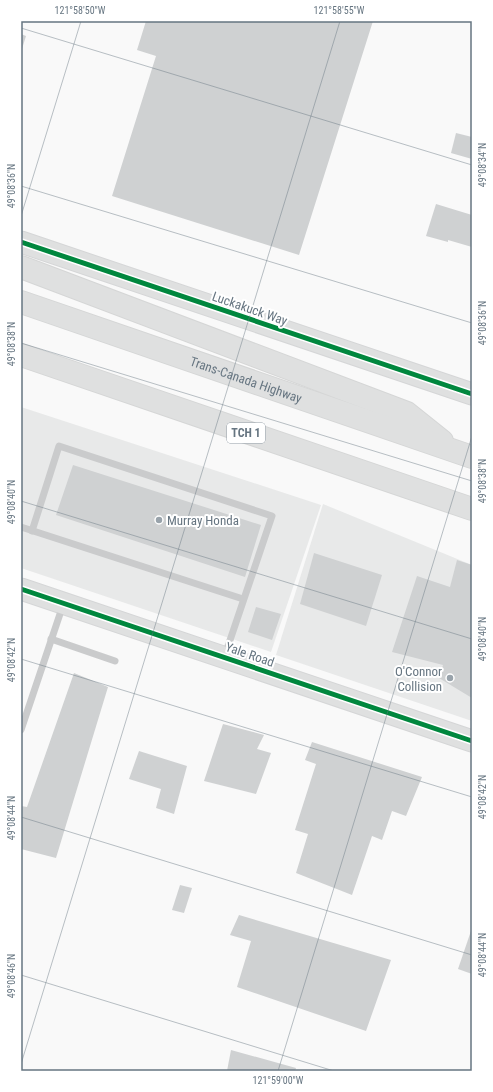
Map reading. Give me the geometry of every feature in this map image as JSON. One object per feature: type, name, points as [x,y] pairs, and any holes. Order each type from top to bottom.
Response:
[{"type":"highway","points":[[21,268],[407,413],[463,454]]},
{"type":"highway","name":"Trans-Canada Highway","points":[[21,302],[463,454]]},
{"type":"highway","name":"TCH 1","points":[[21,355],[472,509]]},
{"type":"highway","points":[[21,369],[246,432]]},
{"type":"street","name":"Luckakuck Way","points":[[21,242],[472,394]]},
{"type":"street","name":"Yale Road","points":[[21,589],[472,741]]},
{"type":"lane","points":[[32,531],[59,446],[272,516],[224,657]]},
{"type":"lane","points":[[21,527],[243,599]]},
{"type":"lane","points":[[21,730],[63,603]]},
{"type":"lane","points":[[51,639],[115,661]]},
{"type":"shaded area","points":[[21,407],[321,505],[271,652],[21,568]]},
{"type":"shaded area","points":[[323,504],[472,565],[472,721],[276,655]]},
{"type":"building","points":[[146,21],[373,21],[299,255],[112,196],[156,56],[137,50]]},
{"type":"building","points":[[21,34],[26,36],[21,52]]},
{"type":"building","points":[[456,133],[472,137],[472,159],[451,153]]},
{"type":"building","points":[[436,204],[472,215],[472,247],[448,240],[448,242],[426,236]]},
{"type":"building","name":"Murray Honda","points":[[73,465],[261,525],[245,577],[56,515]]},
{"type":"building","points":[[314,553],[382,575],[366,626],[300,604]]},
{"type":"building","points":[[457,560],[472,565],[472,698],[439,678],[443,665],[392,652],[417,576],[450,587]]},
{"type":"building","points":[[256,607],[281,614],[272,640],[248,632]]},
{"type":"building","points":[[74,673],[108,687],[56,858],[21,849],[21,806],[27,807]]},
{"type":"building","points":[[223,724],[264,735],[257,749],[271,753],[256,794],[204,781]]},
{"type":"building","points":[[312,742],[422,777],[406,816],[392,811],[382,840],[372,836],[352,895],[296,873],[308,834],[295,830],[316,764],[305,760]]},
{"type":"building","points":[[139,751],[187,766],[174,814],[156,808],[161,789],[129,779]]},
{"type":"building","points":[[180,885],[192,888],[184,913],[172,910]]},
{"type":"building","points":[[239,915],[391,960],[366,1031],[237,987],[251,941],[230,935]]},
{"type":"building","points":[[472,928],[472,974],[458,969]]},
{"type":"building","points":[[231,1050],[296,1068],[295,1071],[227,1071]]},
{"type":"cycle path","points":[[21,242],[472,394]]},
{"type":"cycle path","points":[[21,589],[472,741]]},
{"type":"place","name":"Murray Honda","points":[[159,520]]},
{"type":"place","name":"O'Connor Collision","points":[[450,678]]}]
